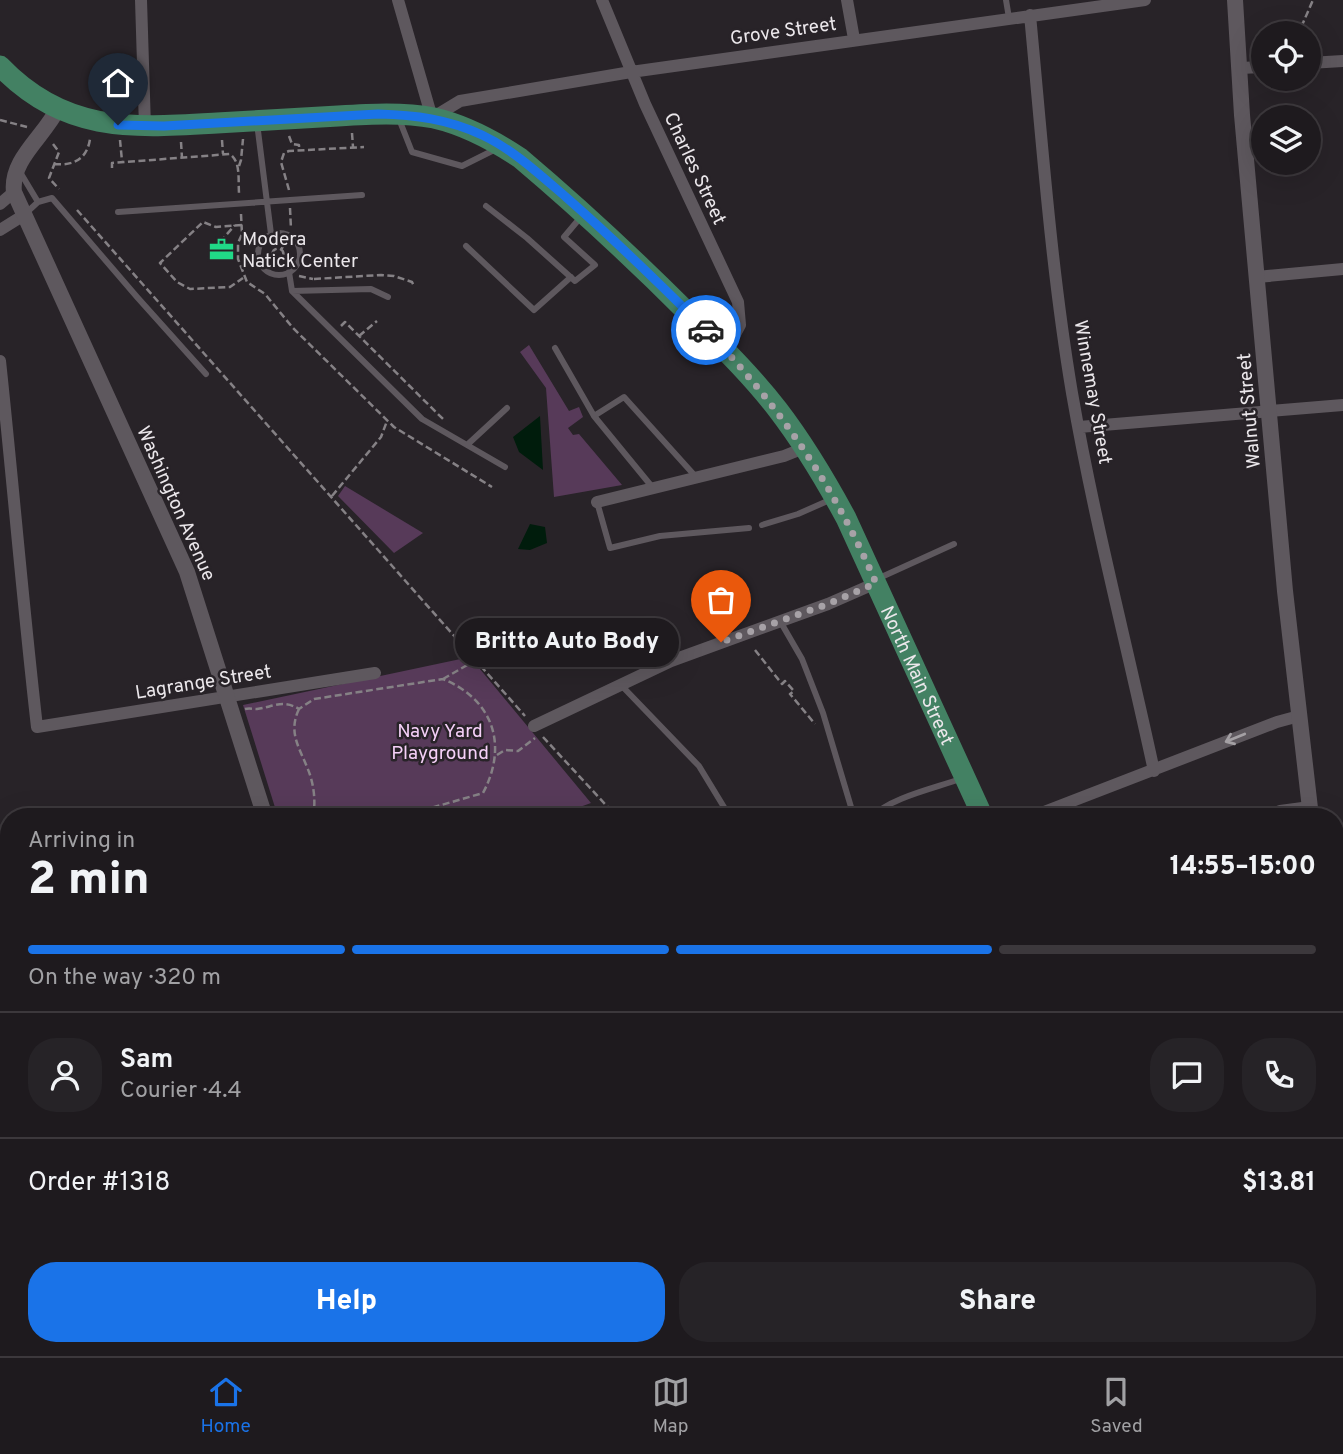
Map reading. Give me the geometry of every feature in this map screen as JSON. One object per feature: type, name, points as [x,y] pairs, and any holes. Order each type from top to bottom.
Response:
[{"type":"main road","name":"North Main Street","points":[[0,66],[22,86],[58,108],[101,123],[145,127],[249,128],[397,114],[432,118],[466,128],[520,158],[652,276],[726,351],[766,396],[804,447],[835,498],[876,582],[979,808]]},
{"type":"street","points":[[141,0],[145,127]]},
{"type":"street","points":[[398,0],[432,118]]},
{"type":"street","name":"Charles Street","points":[[602,0],[631,72],[738,302],[740,326],[726,351]]},
{"type":"street","points":[[847,0],[854,39]]},
{"type":"street","name":"Grove Street","points":[[432,118],[460,102],[631,72],[1090,4],[1145,0]]},
{"type":"street","name":"Walnut Street","points":[[1235,0],[1257,277],[1310,808]]},
{"type":"street","name":"Winnemay Street","points":[[1030,15],[1058,285],[1079,427],[1154,771]]},
{"type":"street","points":[[1321,62],[1343,61]]},
{"type":"street","points":[[1239,68],[1251,67]]},
{"type":"street","points":[[0,204],[14,192],[14,173],[17,167],[58,108]]},
{"type":"street","name":"Washington Avenue","points":[[14,192],[191,582],[262,808]]},
{"type":"street","points":[[0,230],[24,215]]},
{"type":"street","points":[[1257,277],[1343,269]]},
{"type":"street","name":"Lagrange Street","points":[[0,361],[12,467],[23,615],[37,727],[375,673]]},
{"type":"street","points":[[1079,427],[1343,405]]},
{"type":"street","points":[[597,502],[784,456],[804,447]]},
{"type":"street","points":[[538,730],[620,684],[698,650],[780,621],[876,582]]},
{"type":"street","points":[[1055,808],[1277,722],[1299,716]]},
{"type":"lane","points":[[1006,0],[1009,18]]},
{"type":"lane","points":[[397,114],[412,152],[462,166],[502,146]]},
{"type":"lane","points":[[249,128],[271,234]]},
{"type":"lane","points":[[17,167],[38,202]]},
{"type":"lane","points":[[118,212],[362,195]]},
{"type":"lane","points":[[24,215],[38,202],[52,198],[206,374]]},
{"type":"lane","points":[[486,206],[575,281],[595,265],[564,237],[584,214]]},
{"type":"lane","points":[[285,233],[297,242],[300,256],[298,263],[289,272],[276,275],[269,273],[260,263],[257,256],[260,243],[271,234],[285,233]]},
{"type":"lane","points":[[466,246],[534,310],[572,277]]},
{"type":"lane","points":[[289,272],[292,291],[422,419],[505,467]]},
{"type":"lane","points":[[292,291],[371,289],[388,297]]},
{"type":"lane","points":[[555,348],[594,416],[653,488]]},
{"type":"lane","points":[[594,416],[624,397],[696,477]]},
{"type":"lane","points":[[467,445],[508,408]]},
{"type":"lane","points":[[762,525],[835,498]]},
{"type":"lane","points":[[597,502],[610,548],[660,536],[749,528]]},
{"type":"lane","points":[[876,582],[954,544]]},
{"type":"lane","points":[[780,621],[802,659],[823,713],[851,808]]},
{"type":"lane","points":[[620,684],[699,766],[725,808]]},
{"type":"lane","points":[[884,808],[965,777]]},
{"type":"path","points":[[1304,21],[1313,0]]},
{"type":"path","points":[[0,120],[26,126]]},
{"type":"path","points":[[238,169],[249,128]]},
{"type":"path","points":[[352,131],[353,147]]},
{"type":"path","points":[[289,134],[290,142],[299,145],[299,150]]},
{"type":"path","points":[[222,136],[223,155]]},
{"type":"path","points":[[54,164],[65,165],[80,160],[88,149],[90,139]]},
{"type":"path","points":[[180,139],[182,158]]},
{"type":"path","points":[[120,140],[122,162]]},
{"type":"path","points":[[55,145],[59,152],[49,178],[58,188]]},
{"type":"path","points":[[289,183],[281,162],[282,157],[289,151],[364,146]]},
{"type":"path","points":[[112,168],[112,163],[230,154],[235,158],[238,169],[239,199]]},
{"type":"path","points":[[290,208],[291,229]]},
{"type":"path","points":[[76,209],[609,808]]},
{"type":"path","points":[[240,210],[242,234],[237,250],[239,267],[247,282],[265,294],[293,328],[387,421],[418,443],[492,487]]},
{"type":"path","points":[[242,225],[216,227],[203,222],[160,263],[177,282],[190,289],[230,287],[244,277]]},
{"type":"path","points":[[220,242],[235,225]]},
{"type":"path","points":[[281,250],[286,241]]},
{"type":"path","points":[[281,250],[275,250],[273,254],[275,259],[282,258]]},
{"type":"path","points":[[281,250],[284,253],[282,258]]},
{"type":"path","points":[[282,258],[287,263]]},
{"type":"path","points":[[314,279],[394,276],[412,282],[414,286]]},
{"type":"path","points":[[337,330],[345,321],[450,425]]},
{"type":"path","points":[[359,336],[377,321]]},
{"type":"path","points":[[331,497],[381,437],[387,421]]},
{"type":"path","points":[[755,650],[782,684],[785,681],[794,691],[790,694],[815,724]]},
{"type":"path","points":[[313,808],[308,768],[293,730],[299,709],[314,699],[443,679],[476,660]]},
{"type":"path","points":[[431,808],[483,793],[497,755],[496,739],[479,704],[465,691],[443,679]]},
{"type":"path","points":[[241,709],[259,709],[281,703],[299,709]]},
{"type":"path","points":[[497,755],[505,750],[518,751],[538,730]]},
{"type":"green space","points":[[529,345],[569,411],[579,407],[583,417],[568,428],[573,435],[579,434],[622,485],[554,497],[546,388],[520,352]]},
{"type":"green space","points":[[345,486],[423,533],[394,553],[338,496]]},
{"type":"green space","name":"Navy Yard Playground","points":[[470,657],[591,803],[577,808],[275,808],[243,705]]},
{"type":"shaded area","points":[[540,416],[543,470],[519,452],[513,437]]},
{"type":"shaded area","points":[[530,524],[545,527],[547,543],[530,550],[518,549]]},
{"type":"waterway","points":[[574,1356],[596,1356]]},
{"type":"way so far","points":[[706,330],[754,381],[804,447],[846,518],[876,583],[828,604],[721,642]]},
{"type":"place","name":"Modera Natick Center","points":[[222,249]]},
{"type":"place","name":"Britto Auto Body","points":[[721,642]]},
{"type":"route","points":[[118,125],[145,127],[378,114],[414,115],[450,122],[482,135],[520,158],[618,244],[706,330]]}]
